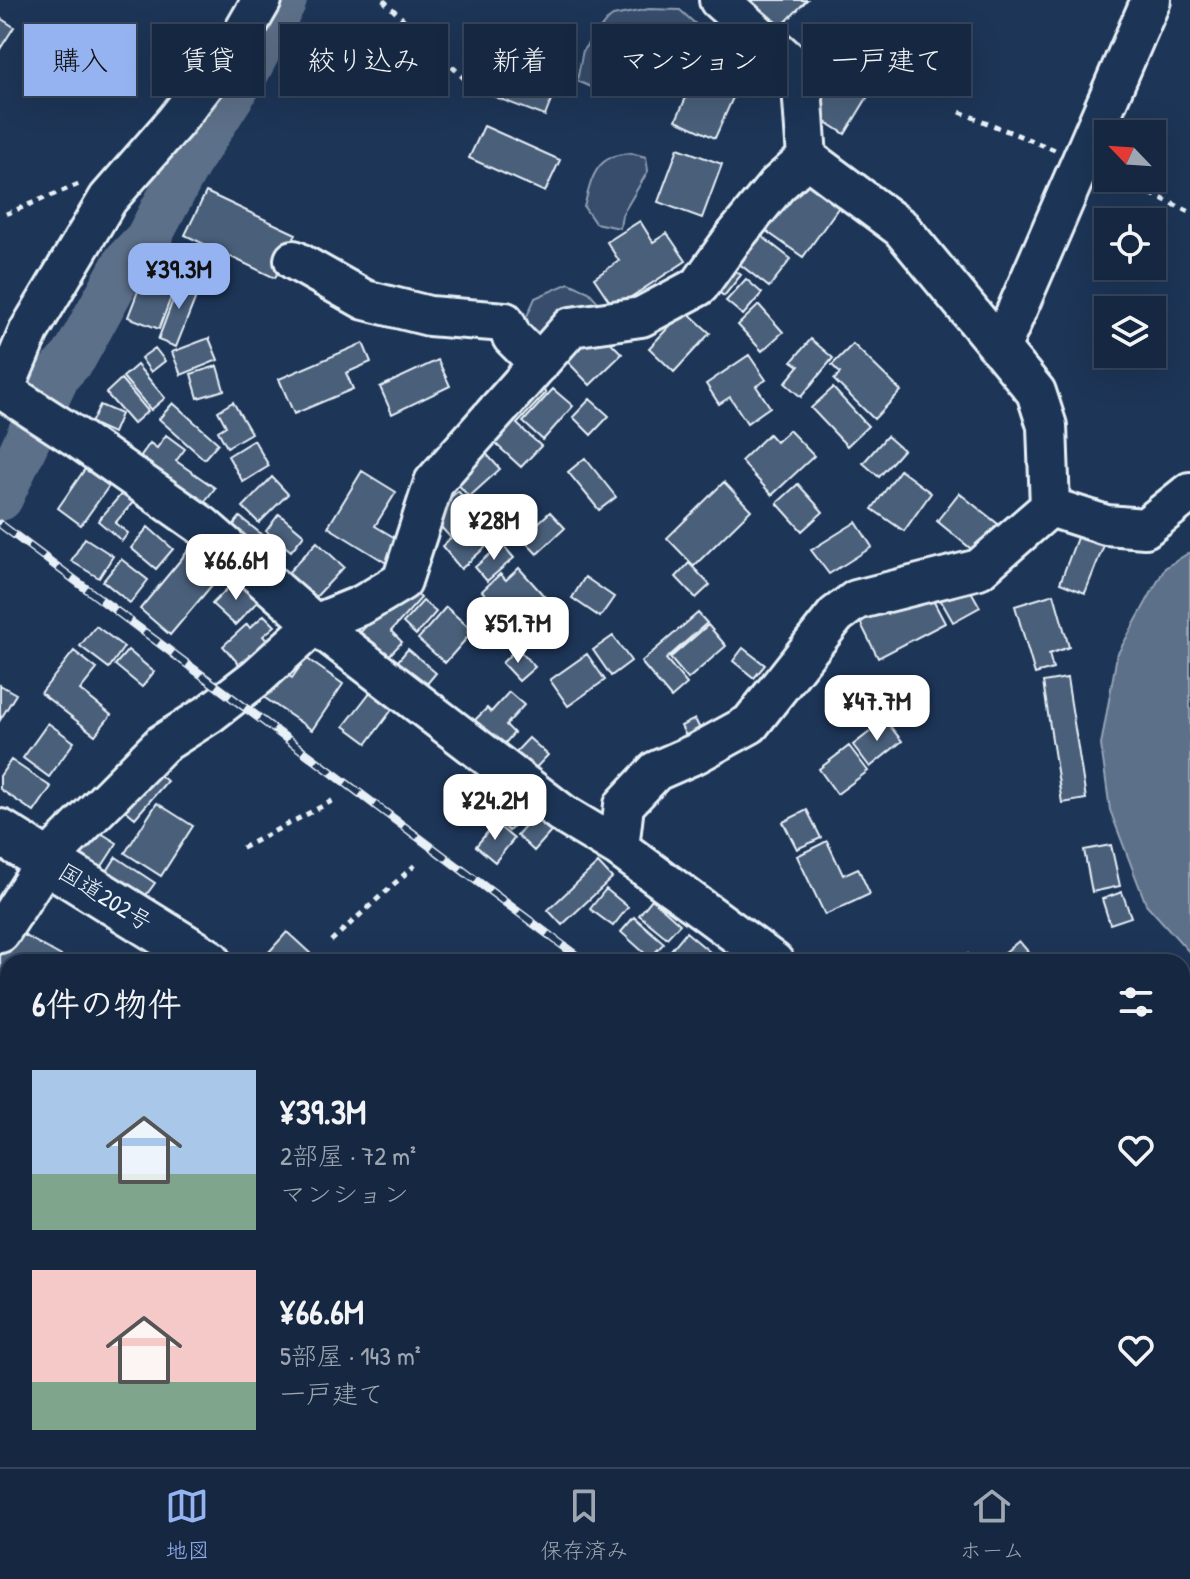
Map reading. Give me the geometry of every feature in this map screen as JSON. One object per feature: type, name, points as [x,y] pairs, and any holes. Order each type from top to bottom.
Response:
[{"type":"highway","name":"国道202号","points":[[0,832],[196,954]]},
{"type":"street","points":[[262,0],[221,64],[108,199],[29,331],[2,389],[203,526],[315,624],[564,815],[619,848],[763,954]]},
{"type":"street","points":[[719,0],[801,72],[807,158],[901,228],[1036,392],[1047,426],[1050,507]]},
{"type":"street","points":[[1000,349],[1151,0]]},
{"type":"street","points":[[0,933],[46,861],[162,744],[209,714],[257,677],[315,624],[362,605],[402,581],[434,482],[571,327],[641,317],[699,286],[777,185],[807,158]]},
{"type":"street","points":[[294,260],[365,300],[429,316],[505,322],[512,337],[539,364]]},
{"type":"street","points":[[1050,507],[1106,525],[1145,528],[1190,492]]},
{"type":"street","points":[[619,848],[624,805],[656,771],[750,724],[836,615],[856,600],[979,569],[1050,507]]},
{"type":"path","points":[[383,0],[464,78]]},
{"type":"path","points":[[960,112],[1082,161]]},
{"type":"path","points":[[6,214],[92,179]]},
{"type":"path","points":[[1148,192],[1190,212]]},
{"type":"path","points":[[242,848],[334,800]]},
{"type":"path","points":[[331,941],[415,865]]},
{"type":"shaded area","points":[[649,9],[680,10],[695,24],[604,24],[613,16]]},
{"type":"shaded area","points":[[592,39],[592,87],[577,81],[583,50]]},
{"type":"shaded area","points":[[631,153],[646,157],[648,171],[622,215],[620,228],[595,223],[584,207],[593,177],[602,163]]},
{"type":"shaded area","points":[[569,283],[589,292],[599,303],[567,326],[530,339],[523,325],[535,298]]},
{"type":"shaded area","points":[[1190,552],[1190,953],[1146,904],[1110,810],[1101,745],[1117,655],[1165,568]]},
{"type":"building","points":[[741,0],[807,0],[784,24],[766,24]]},
{"type":"building","points":[[0,18],[14,27],[0,49]]},
{"type":"building","points":[[492,96],[553,96],[545,116]]},
{"type":"building","points":[[687,96],[734,96],[715,138],[676,120]]},
{"type":"building","points":[[823,96],[868,96],[845,134],[812,113]]},
{"type":"building","points":[[484,126],[560,160],[545,192],[469,158]]},
{"type":"building","points":[[678,148],[722,164],[702,218],[658,202]]},
{"type":"building","points":[[804,177],[841,204],[803,257],[766,231]]},
{"type":"building","points":[[206,192],[296,234],[275,278],[185,235]]},
{"type":"building","points":[[640,221],[653,242],[667,233],[686,261],[614,308],[594,278],[619,261],[607,242]]},
{"type":"building","points":[[755,231],[791,259],[769,287],[733,259]]},
{"type":"building","points":[[727,264],[741,275],[724,296],[710,285]]},
{"type":"building","points":[[148,265],[179,276],[159,329],[128,317]]},
{"type":"building","points":[[182,276],[201,284],[176,347],[158,340]]},
{"type":"building","points":[[746,279],[762,293],[743,315],[726,301]]},
{"type":"building","points":[[759,305],[783,332],[762,351],[738,325]]},
{"type":"building","points":[[685,310],[710,333],[674,372],[649,348]]},
{"type":"building","points":[[597,328],[622,354],[590,385],[565,359]]},
{"type":"building","points":[[209,338],[218,360],[181,375],[172,352]]},
{"type":"building","points":[[811,339],[833,358],[801,397],[785,383],[799,366],[792,361]]},
{"type":"building","points":[[363,343],[371,362],[346,373],[353,389],[294,414],[279,379]]},
{"type":"building","points":[[853,344],[901,391],[874,419],[834,380],[840,373],[832,365]]},
{"type":"building","points":[[155,348],[165,361],[151,372],[141,358]]},
{"type":"building","points":[[749,355],[766,380],[756,386],[770,407],[747,423],[730,397],[719,404],[706,384]]},
{"type":"building","points":[[438,360],[450,386],[392,414],[380,387]]},
{"type":"building","points":[[137,365],[165,398],[151,410],[123,377]]},
{"type":"building","points":[[217,366],[224,390],[198,398],[191,374]]},
{"type":"building","points":[[121,379],[148,411],[133,424],[106,393]]},
{"type":"building","points":[[535,383],[546,393],[517,424],[541,446],[521,467],[487,436]]},
{"type":"building","points":[[833,388],[868,426],[847,446],[811,408]]},
{"type":"building","points":[[553,389],[573,406],[543,440],[523,422]]},
{"type":"building","points":[[590,399],[609,416],[591,435],[573,417]]},
{"type":"building","points":[[233,402],[251,433],[227,447],[218,431],[226,426],[218,411]]},
{"type":"building","points":[[173,403],[218,443],[204,459],[159,419]]},
{"type":"building","points":[[100,405],[121,414],[113,433],[91,423]]},
{"type":"building","points":[[789,430],[814,456],[772,495],[741,461],[769,434],[776,442]]},
{"type":"building","points":[[166,435],[185,449],[176,461],[215,488],[196,513],[132,468],[150,443],[157,448]]},
{"type":"building","points":[[887,436],[903,450],[879,477],[863,463]]},
{"type":"building","points":[[254,440],[269,466],[243,482],[228,456]]},
{"type":"building","points":[[482,449],[500,469],[469,497],[451,476]]},
{"type":"building","points":[[585,458],[616,497],[599,510],[568,472]]},
{"type":"building","points":[[85,469],[109,486],[81,525],[58,508]]},
{"type":"building","points":[[900,470],[931,493],[904,531],[872,509]]},
{"type":"building","points":[[362,471],[396,492],[375,526],[402,542],[388,564],[328,527]]},
{"type":"building","points":[[272,477],[288,494],[259,523],[243,507]]},
{"type":"building","points":[[724,482],[751,510],[694,566],[667,538]]},
{"type":"building","points":[[798,484],[823,512],[802,531],[777,503]]},
{"type":"building","points":[[124,491],[135,500],[115,523],[128,533],[122,541],[98,521]]},
{"type":"building","points":[[458,491],[476,512],[488,501],[509,526],[461,569],[442,546],[451,538],[430,515]]},
{"type":"building","points":[[959,493],[998,524],[975,552],[937,521]]},
{"type":"building","points":[[550,512],[565,528],[537,554],[522,538]]},
{"type":"building","points":[[279,514],[304,535],[291,551],[266,531]]},
{"type":"building","points":[[240,517],[285,553],[271,570],[226,534]]},
{"type":"building","points":[[856,522],[872,547],[829,574],[811,550]]},
{"type":"building","points":[[148,527],[173,549],[156,569],[131,548]]},
{"type":"building","points":[[1078,535],[1104,545],[1085,593],[1060,583]]},
{"type":"building","points":[[85,538],[113,556],[99,578],[71,561]]},
{"type":"building","points":[[197,540],[228,566],[170,635],[140,609]]},
{"type":"building","points":[[317,542],[344,567],[312,601],[284,577]]},
{"type":"building","points":[[502,544],[514,558],[487,581],[475,567]]},
{"type":"building","points":[[121,559],[148,580],[130,603],[103,581]]},
{"type":"building","points":[[689,563],[710,585],[696,598],[676,577]]},
{"type":"building","points":[[519,568],[545,597],[511,628],[487,602],[490,600],[482,591],[500,574],[506,580]]},
{"type":"building","points":[[585,577],[614,597],[600,617],[572,598]]},
{"type":"building","points":[[238,578],[259,600],[235,625],[212,604]]},
{"type":"building","points":[[406,583],[421,598],[391,631],[402,642],[383,662],[356,637]]},
{"type":"building","points":[[967,584],[980,607],[953,622],[940,599]]},
{"type":"building","points":[[926,587],[945,623],[878,658],[860,622]]},
{"type":"building","points":[[1054,594],[1069,647],[1049,654],[1053,669],[1035,674],[1015,606]]},
{"type":"building","points":[[423,601],[436,612],[416,635],[403,623]]},
{"type":"building","points":[[446,607],[473,631],[445,663],[418,639]]},
{"type":"building","points":[[698,613],[707,623],[666,659],[687,684],[671,698],[641,662]]},
{"type":"building","points":[[264,615],[275,626],[263,636],[272,646],[245,671],[223,646],[247,624],[250,628]]},
{"type":"building","points":[[708,625],[726,646],[688,679],[670,658]]},
{"type":"building","points":[[96,626],[124,647],[109,668],[80,646]]},
{"type":"building","points":[[613,636],[631,661],[611,676],[593,650]]},
{"type":"building","points":[[517,648],[535,667],[519,681],[502,663]]},
{"type":"building","points":[[743,648],[765,665],[754,678],[733,661]]},
{"type":"building","points":[[408,649],[436,673],[420,692],[392,668]]},
{"type":"building","points":[[128,650],[154,672],[142,687],[115,665]]},
{"type":"building","points":[[74,651],[97,669],[80,690],[111,715],[95,735],[41,693]]},
{"type":"building","points":[[587,654],[605,680],[568,706],[550,680]]},
{"type":"building","points":[[306,658],[343,684],[312,730],[265,698],[283,672],[292,678]]},
{"type":"building","points":[[1067,678],[1086,799],[1062,803],[1043,682]]},
{"type":"building","points":[[0,685],[16,694],[0,720]]},
{"type":"building","points":[[375,686],[397,703],[367,743],[344,726]]},
{"type":"building","points":[[509,692],[524,705],[506,725],[514,733],[500,749],[472,723],[487,708],[491,712]]},
{"type":"building","points":[[695,719],[705,739],[691,746],[681,726]]},
{"type":"building","points":[[885,720],[902,741],[870,767],[853,745]]},
{"type":"building","points":[[48,723],[74,742],[49,777],[23,758]]},
{"type":"building","points":[[529,738],[548,755],[529,775],[510,758]]},
{"type":"building","points":[[849,746],[868,771],[837,794],[819,769]]},
{"type":"building","points":[[11,760],[51,787],[34,812],[0,789],[0,776]]},
{"type":"building","points":[[150,767],[167,781],[135,818],[118,804]]},
{"type":"building","points":[[498,784],[528,810],[509,831],[480,805]]},
{"type":"building","points":[[157,803],[193,826],[161,876],[125,853]]},
{"type":"building","points":[[807,810],[821,838],[797,849],[783,822]]},
{"type":"building","points":[[538,811],[556,826],[534,851],[517,835]]},
{"type":"building","points":[[495,823],[514,839],[495,862],[476,846]]},
{"type":"building","points":[[93,828],[117,843],[99,871],[75,856]]},
{"type":"building","points":[[827,841],[843,875],[858,868],[870,894],[825,915],[797,856]]},
{"type":"building","points":[[1111,845],[1120,886],[1092,892],[1084,850]]},
{"type":"building","points":[[116,857],[155,883],[144,898],[106,873]]},
{"type":"building","points":[[598,863],[612,878],[562,925],[548,910]]},
{"type":"building","points":[[606,889],[628,907],[613,926],[590,909]]},
{"type":"building","points":[[1122,892],[1131,917],[1110,924],[1102,899]]},
{"type":"building","points":[[652,899],[680,924],[667,938],[639,915]]},
{"type":"building","points":[[634,917],[664,943],[654,954],[646,954],[621,932]]},
{"type":"building","points":[[13,929],[58,954],[0,954]]},
{"type":"building","points":[[287,932],[311,954],[271,954],[269,952]]},
{"type":"building","points":[[686,932],[712,954],[668,954]]},
{"type":"building","points":[[1019,941],[1030,954],[1003,954]]},
{"type":"waterway","points":[[0,498],[58,374],[74,357],[126,262],[147,240],[188,163],[247,71],[284,0]]},
{"type":"railway","points":[[0,524],[574,954]]}]
